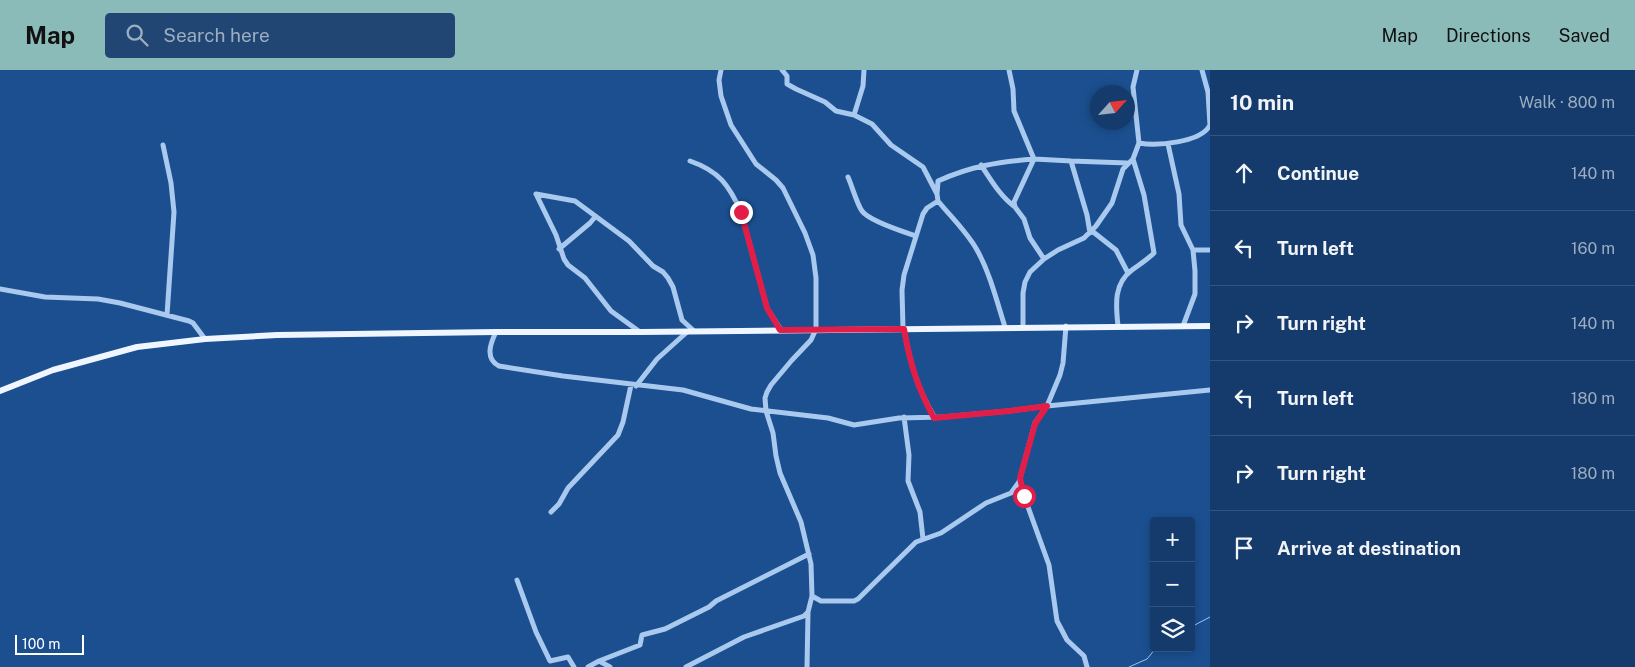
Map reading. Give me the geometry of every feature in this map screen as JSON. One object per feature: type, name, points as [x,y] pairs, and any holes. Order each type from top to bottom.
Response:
[{"type":"main road","points":[[0,391],[52,370],[138,347],[205,338],[277,335],[496,332],[1210,326]]},
{"type":"street","points":[[721,70],[719,80],[721,96],[731,125],[756,164],[783,188],[806,234],[813,255],[816,278],[816,330],[811,340],[792,360],[767,392],[765,398],[766,411],[773,432],[780,473],[801,522],[809,554],[812,596],[808,612],[807,667]]},
{"type":"street","points":[[782,70],[787,76],[787,84],[796,90],[825,102],[836,111],[854,115],[872,124],[891,145],[923,167],[937,194]]},
{"type":"street","points":[[854,115],[863,86],[864,70]]},
{"type":"street","points":[[1009,70],[1013,89],[1014,111],[1034,159],[1016,197],[1015,207]]},
{"type":"street","points":[[1118,326],[1117,289],[1128,273],[1149,259],[1154,253],[1144,195],[1133,159],[1138,143],[1133,87],[1137,70]]},
{"type":"street","points":[[1138,143],[1168,144],[1198,136],[1208,129],[1210,125],[1207,89],[1202,70]]},
{"type":"street","points":[[1168,144],[1179,194],[1181,225],[1193,250],[1195,294],[1182,326]]},
{"type":"street","points":[[162,145],[174,212],[167,315]]},
{"type":"street","points":[[1005,327],[977,250],[938,201],[938,181],[956,173],[1000,161],[1034,159],[1127,163]]},
{"type":"street","points":[[1023,327],[1023,293],[1025,282],[1030,272],[1044,259],[1084,238],[1091,232],[1112,203],[1118,182],[1127,163],[1133,159]]},
{"type":"street","points":[[690,161],[711,170],[721,178],[735,198],[741,212],[767,308],[780,330]]},
{"type":"street","points":[[1071,161],[1091,232],[1116,250],[1128,273]]},
{"type":"street","points":[[981,165],[998,191],[1015,207],[1024,219],[1030,238],[1044,259]]},
{"type":"street","points":[[848,178],[862,212],[890,228],[916,236]]},
{"type":"street","points":[[551,512],[560,504],[572,483],[618,435],[634,385],[657,359],[691,331],[682,320],[673,287],[664,272],[653,266],[628,241],[575,202],[536,194],[556,235],[559,250],[568,265],[585,278],[611,311],[641,332]]},
{"type":"street","points":[[934,418],[910,361],[904,329],[902,290],[904,275],[925,210],[938,201]]},
{"type":"street","points":[[559,250],[590,224],[595,217]]},
{"type":"street","points":[[1193,250],[1210,250]]},
{"type":"street","points":[[0,289],[51,298],[120,303],[193,323],[205,338]]},
{"type":"street","points":[[812,596],[821,602],[854,601],[858,599],[864,591],[916,542],[941,533],[986,503],[1010,493],[1019,482],[1035,424],[1047,406],[1060,375],[1064,363],[1066,326]]},
{"type":"street","points":[[496,332],[489,349],[494,364],[500,366],[683,390],[705,395],[728,404],[766,411],[828,418],[854,425],[904,418],[934,418],[1210,390]]},
{"type":"street","points":[[904,418],[909,455],[908,481],[920,512],[923,539]]},
{"type":"street","points":[[1019,482],[1049,565],[1057,622],[1067,640],[1084,656],[1087,667]]},
{"type":"street","points":[[588,667],[640,646],[642,635],[665,628],[709,608],[716,602],[809,554]]},
{"type":"street","points":[[517,580],[550,661],[568,657],[574,667]]},
{"type":"street","points":[[686,667],[744,637],[799,618],[808,612]]},
{"type":"street","points":[[599,661],[610,667]]},
{"type":"waterway","points":[[1195,625],[1210,617]]},
{"type":"waterway","points":[[1129,667],[1147,659],[1153,652]]},
{"type":"route","points":[[741,212],[767,308],[780,330],[904,329],[910,361],[916,379],[934,418],[1047,406],[1038,417],[1030,438],[1019,482],[1024,496]]}]
